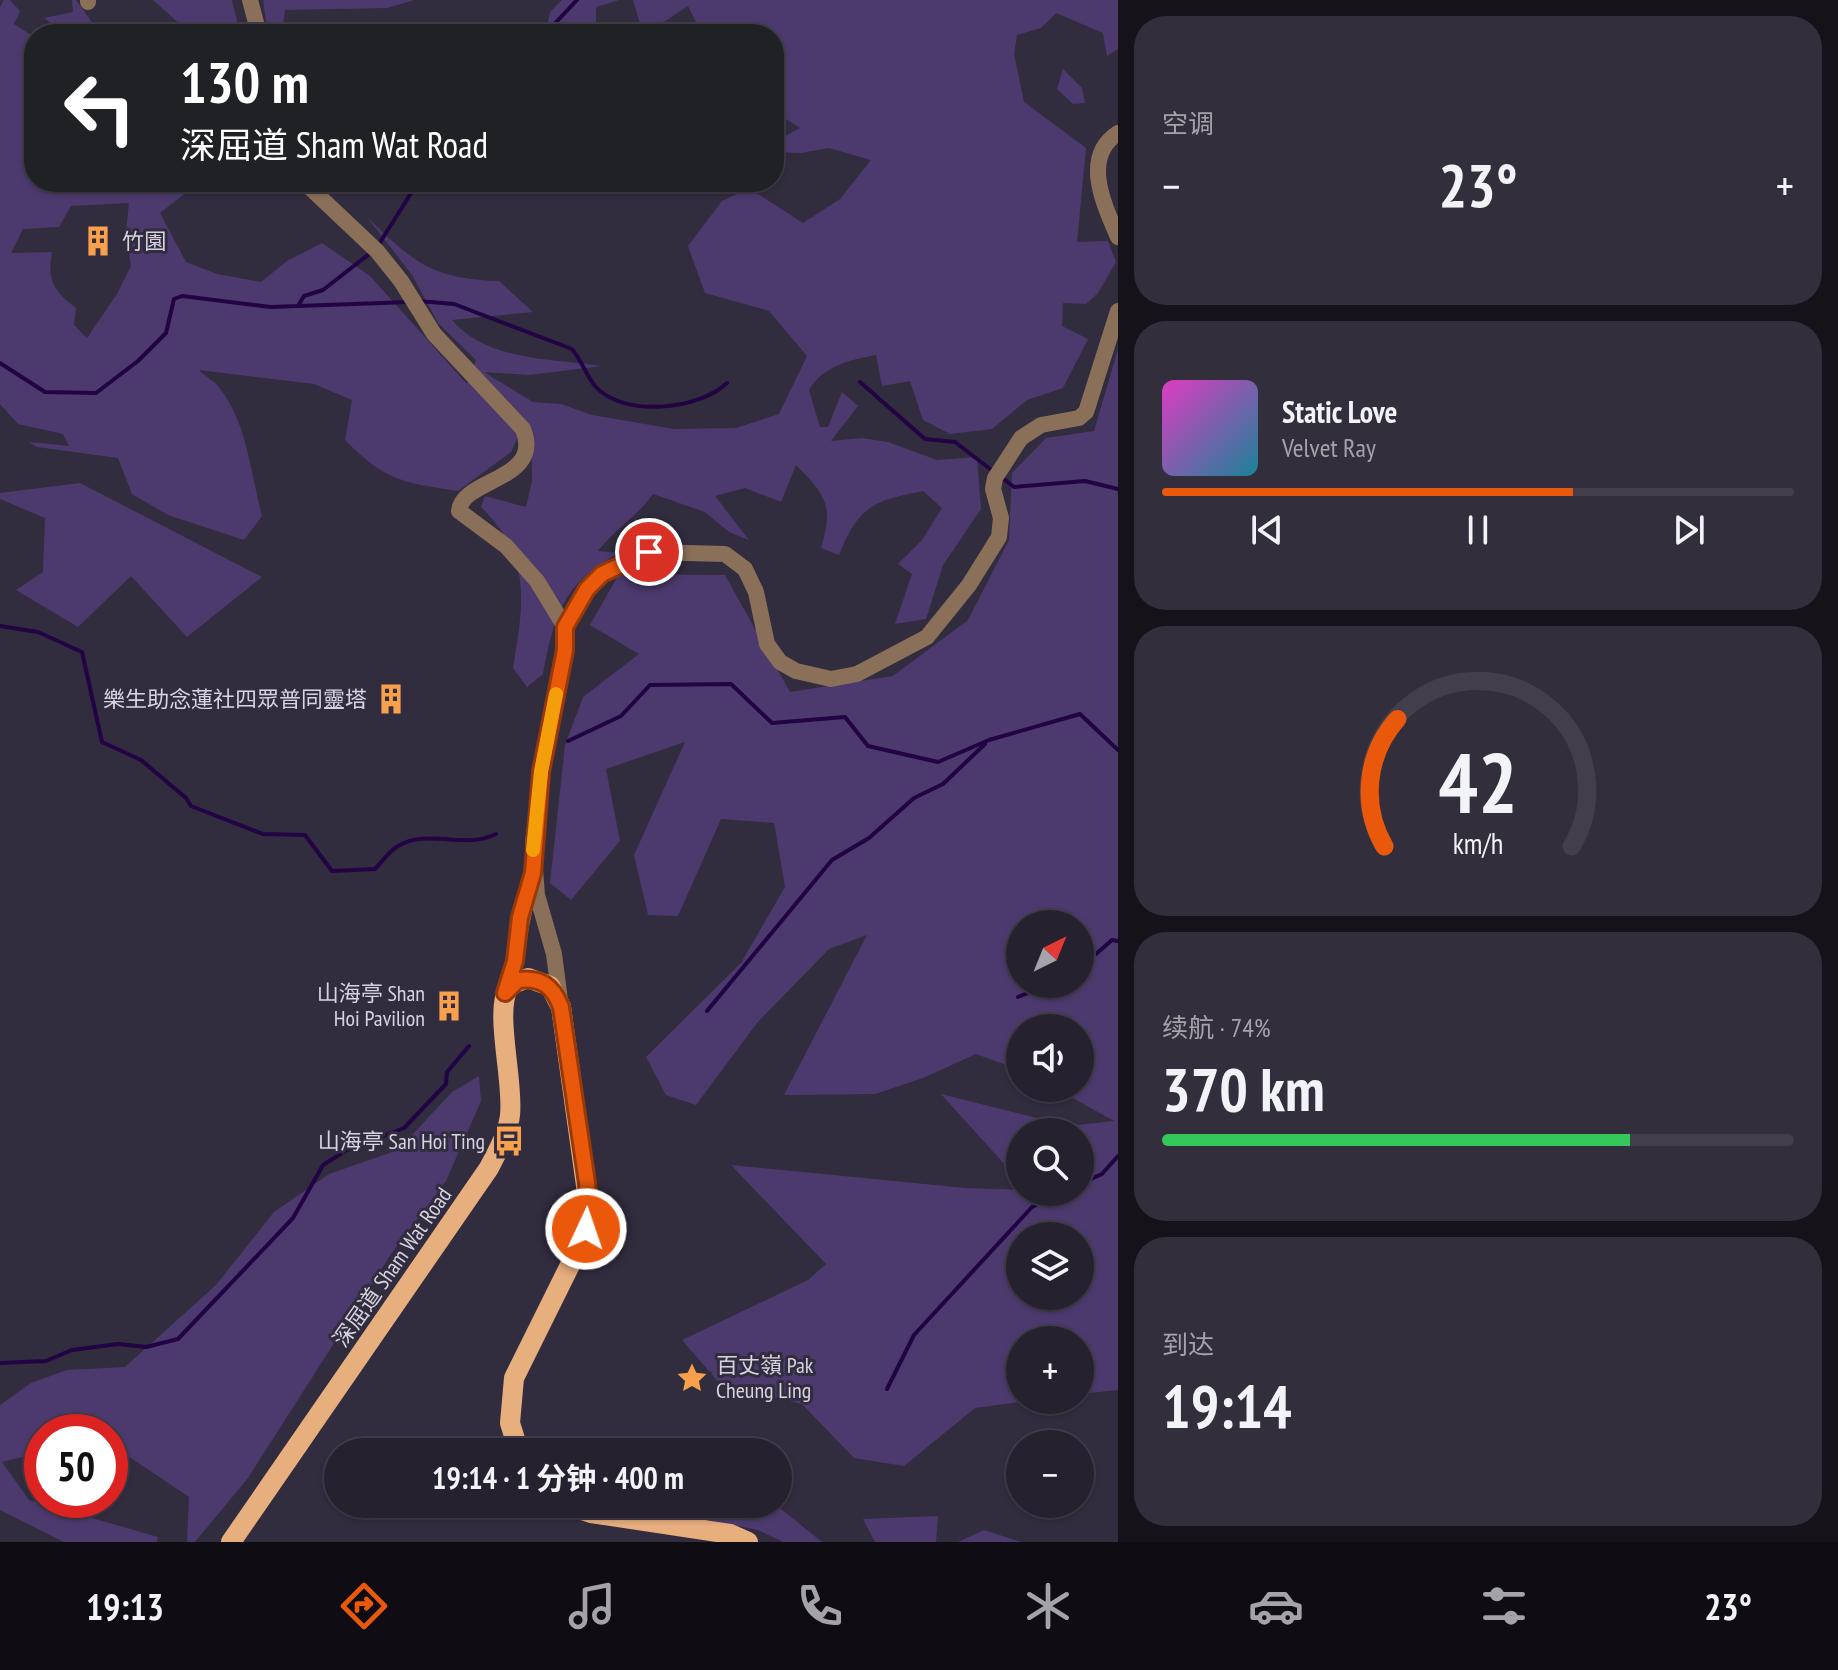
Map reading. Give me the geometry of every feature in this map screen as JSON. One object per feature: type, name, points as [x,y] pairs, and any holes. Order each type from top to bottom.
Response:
[{"type":"main road","points":[[505,993],[518,980],[541,981],[554,991],[561,1007],[589,1207],[580,1245],[514,1378],[510,1423],[515,1438]]},
{"type":"main road","name":"深屈道 Sham Wat Road","points":[[231,1542],[494,1158],[510,1115],[511,1069],[501,1015],[505,993]]},
{"type":"main road","points":[[624,1518],[730,1534],[748,1542]]},
{"type":"street","points":[[250,0],[256,24]]},
{"type":"street","points":[[1118,133],[1104,145],[1097,175],[1118,237]]},
{"type":"street","points":[[315,192],[377,251],[401,281],[434,334],[523,429],[527,445],[516,467],[468,494],[459,511],[506,546],[537,581],[565,627]]},
{"type":"street","name":"深屈道 Sham Wat Road","points":[[505,993],[515,961],[520,917],[533,873],[541,772],[565,650],[565,627],[587,589],[602,574],[649,552],[725,554],[745,569],[756,592],[767,644],[780,662],[796,671],[831,679],[846,678],[927,637],[955,605],[999,537],[1001,518],[993,489],[1009,452],[1035,428],[1079,418],[1090,407],[1118,311]]},
{"type":"street","name":"深屈道 Sham Wat Road","points":[[533,873],[540,912],[554,954],[561,1007]]},
{"type":"shaded area","points":[[4,0],[10,0],[20,11],[14,24],[24,30],[24,192],[187,192],[160,213],[186,262],[217,274],[261,282],[287,261],[322,243],[370,276],[467,384],[476,360],[438,323],[412,275],[367,217],[398,246],[426,266],[457,277],[499,281],[533,312],[452,320],[483,344],[521,356],[602,366],[529,375],[484,372],[533,402],[561,404],[592,415],[674,429],[736,428],[779,414],[807,356],[769,311],[705,293],[688,246],[722,201],[741,192],[755,192],[803,223],[840,199],[871,160],[829,148],[784,152],[784,137],[800,128],[784,118],[784,24],[697,24],[688,6],[661,24],[640,24],[633,0],[1118,0],[1118,49],[1107,56],[1103,33],[1056,13],[1041,28],[1017,35],[1014,54],[1024,102],[1086,148],[1077,242],[1108,241],[1116,262],[1098,293],[1086,304],[1063,303],[1062,326],[1088,339],[1063,388],[1027,400],[992,429],[950,434],[923,420],[910,381],[882,386],[876,355],[829,370],[809,390],[820,427],[828,427],[842,392],[858,406],[831,441],[862,438],[888,442],[937,460],[977,457],[981,509],[943,565],[926,619],[895,624],[912,574],[898,564],[922,540],[942,508],[923,491],[880,502],[861,515],[839,555],[821,548],[827,522],[825,502],[821,493],[796,465],[781,502],[745,488],[715,496],[749,540],[729,532],[705,512],[653,494],[598,551],[620,553],[585,576],[573,589],[557,618],[543,674],[527,687],[513,668],[521,601],[516,563],[509,544],[481,507],[485,496],[526,507],[532,482],[532,430],[518,437],[511,452],[458,491],[423,485],[384,472],[345,440],[352,400],[314,384],[199,370],[216,384],[228,400],[247,448],[262,516],[244,540],[168,515],[132,494],[118,458],[37,447],[29,442],[69,446],[63,434],[18,424],[0,404],[0,7]],"holes":[[[129,203],[126,232],[131,266],[117,294],[87,338],[74,325],[76,308],[57,290],[51,277],[52,252],[11,253],[23,229],[59,227],[71,206]]]},
{"type":"shaded area","points":[[72,0],[76,0],[93,24],[52,24],[44,18],[73,12]]},
{"type":"shaded area","points":[[153,0],[232,0],[238,24],[180,24]]},
{"type":"shaded area","points":[[263,0],[414,0],[387,8],[285,10],[283,24],[267,24]]},
{"type":"shaded area","points":[[562,0],[619,0],[596,7],[596,24],[547,24],[550,12]]},
{"type":"shaded area","points":[[1063,69],[1082,88],[1085,103],[1073,104],[1057,89]]},
{"type":"shaded area","points":[[1118,349],[1118,1390],[1094,1393],[1094,1326],[1006,1326],[1006,1404],[975,1408],[904,1466],[854,1458],[802,1404],[721,1385],[682,1340],[808,1280],[826,1264],[731,1165],[1006,1189],[1006,1206],[1094,1206],[1094,1123],[1114,1121],[1080,1102],[1094,1102],[1094,1014],[1006,1014],[1006,1065],[976,1054],[923,1078],[875,1094],[784,1095],[867,935],[829,949],[757,1023],[696,1105],[666,1095],[646,1057],[741,963],[785,887],[774,823],[721,819],[678,916],[648,915],[634,855],[685,742],[606,769],[620,841],[571,900],[550,883],[565,745],[583,697],[639,654],[590,625],[619,574],[725,575],[790,692],[893,676],[968,620],[1009,540],[1012,473],[1046,438],[1094,431]]},
{"type":"shaded area","points":[[80,483],[262,577],[187,637],[131,576],[78,627],[16,590],[43,572],[45,518],[0,499],[0,493]]},
{"type":"shaded area","points":[[479,1076],[481,1101],[446,1181],[391,1254],[248,1478],[195,1542],[187,1542],[189,1497],[128,1456],[128,1414],[24,1414],[24,1456],[2,1462],[24,1493],[24,1518],[92,1518],[158,1537],[157,1542],[64,1542],[0,1510],[0,1405],[31,1383],[67,1370],[125,1367],[216,1285],[274,1212],[329,1174],[398,1150],[452,1092]]},
{"type":"shaded area","points":[[941,1094],[1037,1118],[1006,1118],[1006,1166]]},
{"type":"shaded area","points":[[938,1516],[936,1542],[875,1542],[863,1519]]},
{"type":"shaded area","points":[[700,1518],[792,1518],[822,1542],[783,1542],[758,1530]]},
{"type":"shaded area","points":[[984,1530],[1021,1542],[958,1542]]},
{"type":"waterway","points":[[554,24],[577,0]]},
{"type":"waterway","points":[[379,244],[412,192]]},
{"type":"waterway","points":[[0,363],[45,392],[96,393],[138,361],[166,333],[174,299],[182,296],[271,307],[298,306],[304,296],[323,290],[373,251]]},
{"type":"waterway","points":[[418,301],[454,304],[572,349],[595,386],[624,403],[661,407],[680,404],[714,392],[727,383]]},
{"type":"waterway","points":[[298,306],[409,302]]},
{"type":"waterway","points":[[860,382],[925,439],[955,442],[994,472]]},
{"type":"waterway","points":[[1001,477],[1014,487],[1085,481],[1118,489]]},
{"type":"waterway","points":[[0,626],[38,632],[82,652],[102,742],[141,760],[186,798],[191,806],[263,834],[305,835],[332,871],[375,869],[395,848],[410,841],[471,840],[496,834]]},
{"type":"waterway","points":[[568,741],[621,716],[650,685],[731,684],[772,723],[845,717],[868,746],[938,762],[989,740],[1080,714],[1118,750]]},
{"type":"waterway","points":[[707,1011],[832,860],[869,838],[914,798],[943,784],[985,744]]},
{"type":"waterway","points":[[1094,956],[1112,940],[1118,941]]},
{"type":"waterway","points":[[0,1363],[46,1361],[72,1350],[118,1344],[146,1347],[178,1339],[293,1218],[323,1165],[345,1151],[404,1128],[446,1084],[447,1072],[469,1046]]},
{"type":"waterway","points":[[1094,1178],[1102,1174],[1118,1156]]},
{"type":"waterway","points":[[887,1389],[914,1335],[1034,1206]]},
{"type":"slow traffic","points":[[533,850],[541,772],[556,694]]},
{"type":"place","name":"竹園","points":[[98,241]]},
{"type":"place","name":"樂生助念蓮社四眾普同靈塔","points":[[391,699]]},
{"type":"place","name":"山海亭 Shan Hoi Pavilion","points":[[449,1006]]},
{"type":"place","name":"山海亭 San Hoi Ting","points":[[509,1141]]},
{"type":"place","name":"百丈嶺 Pak Cheung Ling","points":[[692,1378]]},
{"type":"route","points":[[586,1229],[589,1207],[587,1183],[561,1007],[554,991],[541,981],[528,978],[518,980],[505,993],[515,961],[520,917],[533,873],[541,772],[565,650],[565,627],[587,589],[602,574],[649,552]]}]
